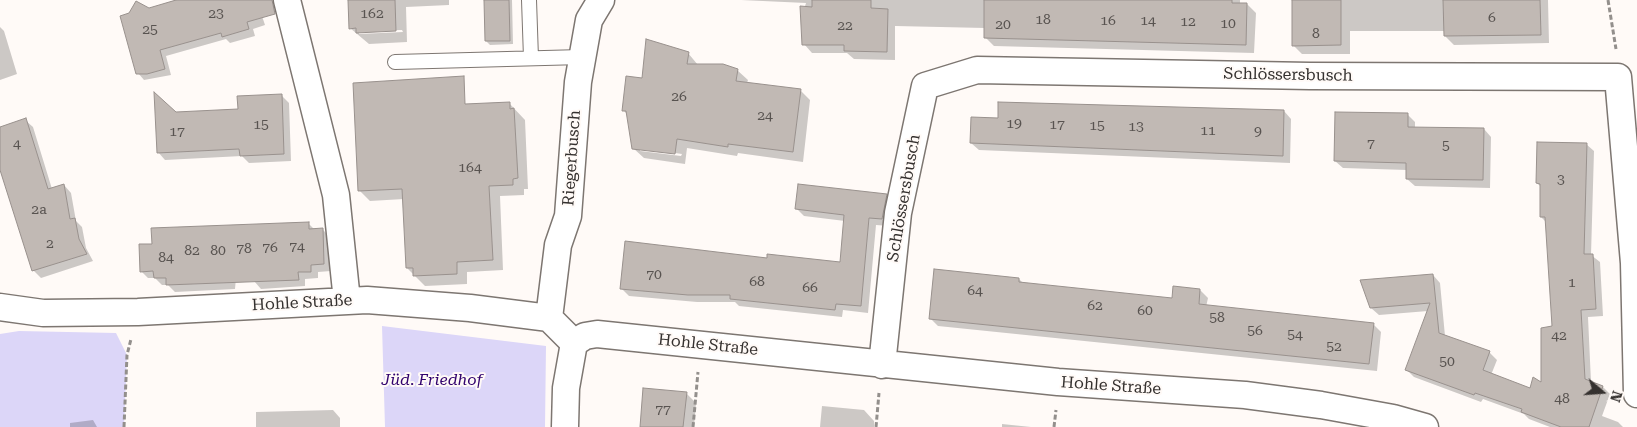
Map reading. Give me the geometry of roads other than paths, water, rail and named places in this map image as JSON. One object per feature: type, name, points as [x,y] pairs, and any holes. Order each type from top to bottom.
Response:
[{"type":"street","points":[[287,0],[336,195],[347,301]]},
{"type":"street","name":"Riegerbusch","points":[[548,318],[558,245],[568,216],[578,82],[582,57],[589,20],[601,0]]},
{"type":"street","name":"Schlössersbusch","points":[[882,365],[898,213],[925,86],[976,70],[1310,76],[1618,77],[1634,263],[1637,394]]},
{"type":"street","name":"Hohle Straße","points":[[0,308],[43,313],[138,312],[366,300],[548,318]]},
{"type":"street","points":[[548,318],[574,343],[566,388],[565,427]]},
{"type":"street","name":"Hohle Straße","points":[[574,343],[585,336],[597,334],[1058,382],[1245,396],[1322,405],[1393,418],[1424,427]]},
{"type":"lane","points":[[529,0],[531,58]]},
{"type":"lane","points":[[395,62],[582,57]]},
{"type":"park label","name":"Jüd. Friedhof","points":[[432,380]]}]
